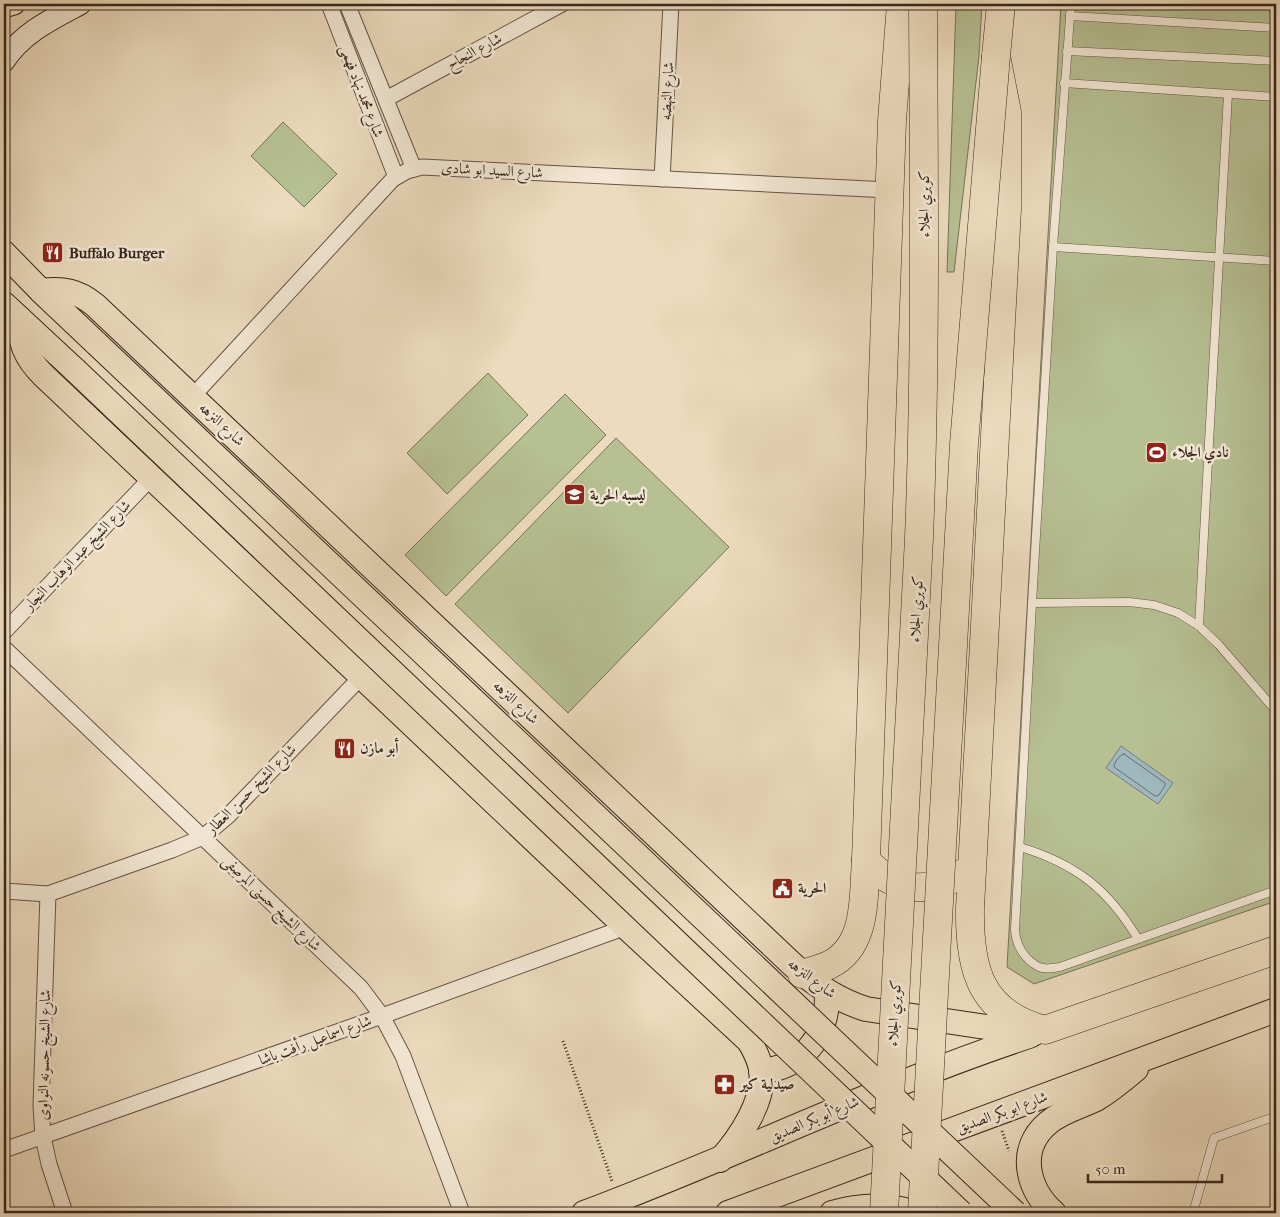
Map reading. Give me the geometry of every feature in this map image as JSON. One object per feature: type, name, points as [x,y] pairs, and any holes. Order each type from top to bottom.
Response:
[{"type":"highway","points":[[802,974],[827,966],[844,954],[856,938],[862,918],[866,860],[889,190],[901,4]]},
{"type":"highway","name":"كوبري الجلاء","points":[[884,1213],[923,443],[922,4]]},
{"type":"highway","points":[[922,1213],[964,444],[1001,4]]},
{"type":"highway","points":[[996,56],[1007,112],[1007,209],[972,863],[970,931],[971,952],[977,973],[986,991],[1000,1007],[1039,1032],[1276,950]]},
{"type":"highway","points":[[866,860],[874,869],[894,883],[918,888],[942,884],[963,872],[972,863]]},
{"type":"main road","points":[[4,253],[41,291],[1014,1213]]},
{"type":"main road","name":"شارع النزهه","points":[[41,291],[71,290],[84,296],[193,396],[802,974],[827,993],[848,1004],[873,1011],[1039,1032]]},
{"type":"main road","points":[[12,311],[22,342],[32,364],[626,927],[742,1033],[754,1049],[761,1071],[760,1090],[747,1122],[735,1142],[720,1160]]},
{"type":"main road","points":[[12,311],[961,1213]]},
{"type":"main road","points":[[761,1071],[774,1070],[786,1066],[807,1051],[821,1030],[825,1018],[827,993]]},
{"type":"main road","name":"شارع ابو بكر الصديق","points":[[735,1212],[1153,1056],[1274,1014]]},
{"type":"main road","name":"شارع أبو بكر الصديق","points":[[584,1213],[720,1160],[891,1086],[968,1056],[1039,1032]]},
{"type":"main road","points":[[1054,1213],[1042,1201],[1031,1181],[1029,1160],[1034,1139],[1048,1122],[1104,1094],[1153,1056]]},
{"type":"main road","points":[[832,1213],[873,1206],[915,1213]]},
{"type":"street","points":[[4,7],[14,4]]},
{"type":"street","points":[[4,61],[10,51],[27,34],[80,4]]},
{"type":"street","name":"شارع محمد نهاد فهمى","points":[[329,4],[396,177]]},
{"type":"street","name":"شارع محمد نهاد فهمى","points":[[347,4],[414,169]]},
{"type":"street","name":"شارع النجاح","points":[[386,99],[562,4]]},
{"type":"street","name":"شارع النهضه","points":[[662,179],[671,4]]},
{"type":"street","name":"شارع السيد ابو شادى","points":[[193,396],[396,177],[407,171],[422,167],[889,190]]},
{"type":"street","name":"شارع الشيخ عبد الوهاب النجار","points":[[4,632],[151,478]]},
{"type":"street","name":"شارع الشيخ حسنى المرصفى","points":[[4,648],[361,988],[382,1016],[403,1056],[462,1213]]},
{"type":"street","name":"شارع الشيخ حسن العطار","points":[[4,891],[48,894],[172,850],[203,837],[228,816],[361,676]]},
{"type":"street","name":"شارع الشيخ حسونه النواوى","points":[[48,894],[41,1106],[43,1137],[49,1164],[65,1213]]},
{"type":"street","name":"شارع اسماعيل رأفت باشا","points":[[4,1150],[626,927]]},
{"type":"lane","points":[[1071,4],[1052,246],[1015,938],[1021,952],[1039,967],[1046,969],[1060,967],[1276,890]]},
{"type":"lane","points":[[1070,16],[1276,28]]},
{"type":"lane","points":[[1067,51],[1276,61]]},
{"type":"lane","points":[[1064,83],[1276,96]]},
{"type":"lane","points":[[1200,626],[1228,94]]},
{"type":"lane","points":[[1052,246],[1276,261]]},
{"type":"lane","points":[[1032,603],[1129,602],[1154,605],[1178,613],[1200,626],[1241,669],[1276,711]]},
{"type":"lane","points":[[1020,847],[1044,854],[1068,866],[1089,880],[1108,897],[1125,917],[1138,939]]},
{"type":"lane","points":[[1193,1213],[1214,1138],[1276,1116]]},
{"type":"path","points":[[564,1041],[618,1200]]},
{"type":"green space","points":[[956,4],[982,4],[979,56],[954,272],[947,272]]},
{"type":"green space","name":"نادي الجلاء","points":[[1061,4],[1276,4],[1276,901],[1034,984],[1007,967]]},
{"type":"green space","points":[[283,122],[337,174],[304,207],[251,156]]},
{"type":"green space","points":[[488,373],[528,415],[447,494],[407,453]]},
{"type":"green space","points":[[565,394],[606,435],[446,596],[405,555]]},
{"type":"green space","points":[[616,438],[729,547],[568,713],[455,604]]},
{"type":"water","points":[[1121,746],[1173,783],[1158,804],[1106,768]]},
{"type":"place","name":"Buffalo Burger","points":[[53,253]]},
{"type":"place","name":"نادي الجلاء","points":[[1156,452]]},
{"type":"place","name":"ليسبه الحرية","points":[[574,495]]},
{"type":"place","name":"أبو مازن","points":[[344,748]]},
{"type":"place","name":"الحرية","points":[[782,888]]},
{"type":"place","name":"صيدلية كير","points":[[724,1084]]}]
